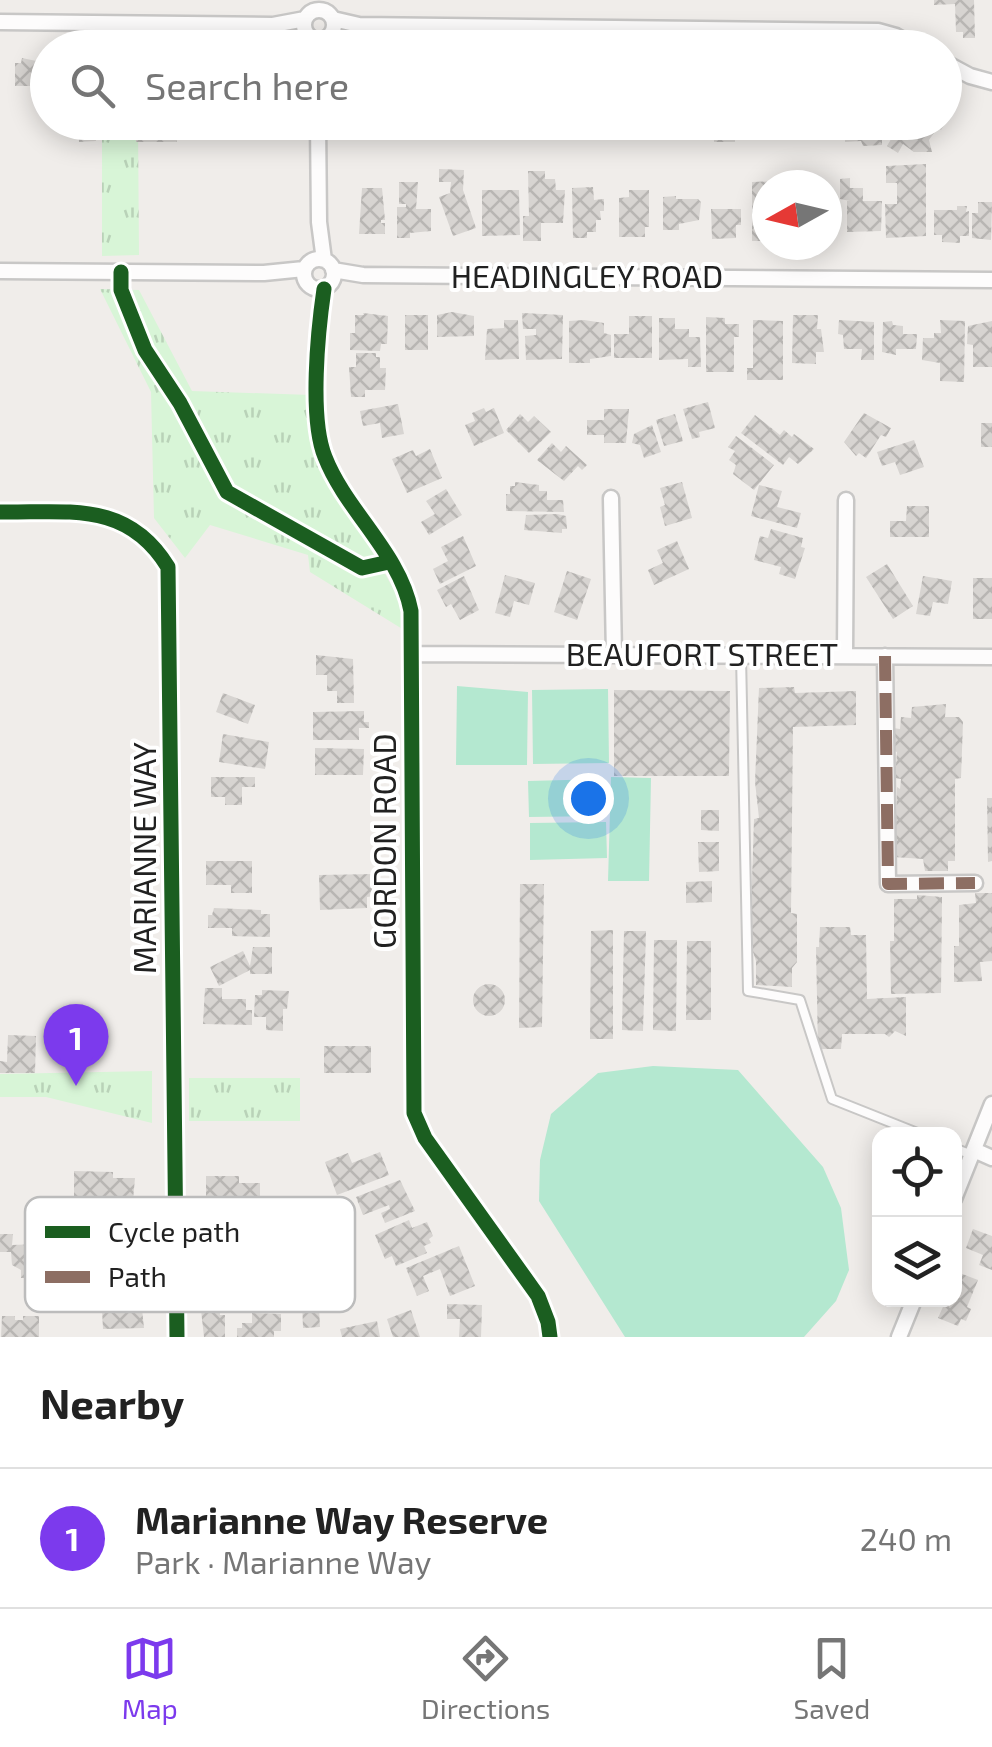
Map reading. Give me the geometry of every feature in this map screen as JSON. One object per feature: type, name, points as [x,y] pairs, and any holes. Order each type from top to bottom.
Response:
[{"type":"street","points":[[0,22],[774,30]]},
{"type":"street","points":[[962,72],[992,82]]},
{"type":"street","name":"GORDON ROAD","points":[[318,140],[319,428],[324,456],[404,585],[411,611],[414,1112],[425,1138],[538,1296],[550,1337]]},
{"type":"street","name":"HEADINGLEY ROAD","points":[[0,271],[992,280]]},
{"type":"street","points":[[611,498],[614,655]]},
{"type":"street","points":[[845,655],[846,500]]},
{"type":"street","name":"MARIANNE WAY","points":[[0,512],[102,514],[134,531],[160,554],[168,568],[175,1197]]},
{"type":"street","name":"BEAUFORT STREET","points":[[412,654],[992,656]]},
{"type":"street","points":[[886,656],[888,884],[975,883]]},
{"type":"street","points":[[962,1180],[992,1104]]},
{"type":"street","points":[[973,1153],[992,1158]]},
{"type":"street","points":[[899,1337],[911,1307]]},
{"type":"street","name":"MARIANNE WAY","points":[[177,1312],[177,1337]]},
{"type":"lane","points":[[740,656],[748,991],[800,1000],[832,1099],[902,1127]]},
{"type":"lane","points":[[962,1150],[973,1153]]},
{"type":"green space","points":[[102,140],[138,140],[139,255],[102,256]]},
{"type":"green space","points":[[100,289],[139,290],[192,391],[311,395],[313,445],[403,606],[404,630],[310,572],[308,555],[210,525],[185,558],[154,518],[151,392]]},
{"type":"green space","points":[[457,686],[528,692],[527,765],[456,765]]},
{"type":"green space","points":[[608,689],[609,763],[533,764],[532,690]]},
{"type":"green space","points":[[611,777],[651,778],[649,881],[608,881]]},
{"type":"green space","points":[[605,779],[605,816],[529,817],[528,781]]},
{"type":"green space","points":[[606,822],[607,858],[530,860],[530,823]]},
{"type":"green space","points":[[653,1066],[738,1070],[823,1167],[841,1208],[849,1270],[836,1301],[804,1337],[625,1337],[539,1201],[540,1160],[551,1114],[598,1073]]},
{"type":"green space","points":[[152,1071],[152,1123],[46,1097],[0,1097],[0,1074]]},
{"type":"green space","points":[[189,1078],[300,1078],[300,1121],[189,1121]]},
{"type":"building","points":[[934,0],[974,0],[975,38],[963,38],[962,30],[956,30],[955,4],[934,5]]},
{"type":"building","points":[[22,58],[30,60],[30,86],[15,86],[15,63],[21,63]]},
{"type":"building","points":[[136,140],[177,140],[177,142]]},
{"type":"building","points":[[845,140],[882,140],[882,145],[863,146],[861,141]]},
{"type":"building","points":[[890,140],[929,140],[932,152],[914,152],[903,144],[898,153],[887,146]]},
{"type":"building","points":[[926,164],[926,236],[886,238],[885,204],[897,204],[897,183],[886,183],[886,166]]},
{"type":"building","points":[[439,169],[464,170],[463,190],[476,228],[453,236],[439,197],[450,193],[451,182],[439,182]]},
{"type":"building","points":[[528,171],[545,171],[545,179],[555,179],[556,190],[565,190],[563,223],[541,223],[541,241],[523,241],[523,216],[529,216]]},
{"type":"building","points":[[850,178],[850,188],[863,188],[863,201],[882,201],[881,231],[847,232],[850,201],[842,199],[842,179]]},
{"type":"building","points":[[399,182],[418,182],[416,209],[431,209],[431,231],[397,238],[397,207],[406,207],[399,204]]},
{"type":"building","points":[[593,187],[594,200],[604,199],[601,220],[596,220],[596,232],[587,232],[587,238],[573,238],[572,188]]},
{"type":"building","points":[[362,188],[382,188],[385,220],[381,223],[385,223],[385,234],[359,234]]},
{"type":"building","points":[[482,190],[519,190],[520,235],[482,236]]},
{"type":"building","points":[[629,190],[649,190],[649,227],[645,227],[645,237],[619,237],[619,198],[629,197]]},
{"type":"building","points":[[663,197],[701,202],[699,220],[679,224],[679,230],[663,230]]},
{"type":"building","points":[[978,202],[992,202],[991,240],[972,238],[972,213],[978,213]]},
{"type":"building","points":[[957,206],[967,206],[966,212],[969,211],[969,236],[960,236],[960,243],[942,242],[942,235],[934,235],[934,210],[957,210]]},
{"type":"building","points":[[711,209],[741,209],[736,238],[712,239]]},
{"type":"building","points":[[452,312],[474,316],[474,336],[437,337],[437,315]]},
{"type":"building","points":[[522,313],[563,315],[562,359],[526,360],[525,336],[536,335],[536,329],[523,329]]},
{"type":"building","points":[[355,315],[388,316],[387,344],[381,344],[380,351],[350,350]]},
{"type":"building","points":[[405,315],[428,315],[428,350],[405,350]]},
{"type":"building","points":[[793,315],[818,315],[817,329],[821,329],[824,352],[816,352],[816,364],[792,363]]},
{"type":"building","points":[[629,316],[652,316],[652,358],[614,358],[614,334],[629,334]]},
{"type":"building","points":[[706,317],[739,324],[739,337],[734,337],[734,372],[706,372]]},
{"type":"building","points":[[659,318],[675,318],[675,329],[689,329],[689,337],[700,337],[701,367],[688,367],[688,359],[659,360]]},
{"type":"building","points":[[504,320],[518,320],[519,359],[485,360],[487,329],[504,328]]},
{"type":"building","points":[[753,320],[783,321],[783,380],[747,380],[747,368],[753,368]]},
{"type":"building","points":[[839,320],[874,322],[874,360],[861,360],[862,349],[844,349],[843,335],[838,334]]},
{"type":"building","points":[[940,320],[965,321],[964,382],[940,381],[940,363],[922,360],[923,338],[941,333]]},
{"type":"building","points":[[569,321],[604,323],[604,333],[611,335],[611,356],[590,359],[590,363],[569,363]]},
{"type":"building","points":[[892,321],[893,325],[903,326],[903,334],[917,334],[916,349],[896,349],[896,355],[882,352],[883,322]]},
{"type":"building","points":[[992,321],[992,367],[973,367],[973,345],[967,344],[968,326]]},
{"type":"building","points":[[356,353],[376,353],[380,357],[380,368],[386,368],[385,390],[365,390],[365,397],[351,397],[349,367],[356,367]]},
{"type":"building","points":[[708,402],[715,428],[699,432],[700,437],[692,439],[683,409]]},
{"type":"building","points":[[398,404],[404,434],[382,438],[380,423],[363,426],[360,411]]},
{"type":"building","points":[[484,408],[486,412],[494,408],[504,433],[474,446],[465,425],[475,421],[472,413]]},
{"type":"building","points":[[604,409],[629,409],[626,443],[604,443],[604,435],[587,435],[587,420],[604,420]]},
{"type":"building","points":[[864,413],[891,428],[886,437],[881,435],[866,458],[859,453],[856,456],[844,442]]},
{"type":"building","points":[[520,414],[528,422],[534,416],[551,432],[529,453],[506,430]]},
{"type":"building","points":[[675,414],[683,441],[664,446],[656,420]]},
{"type":"building","points":[[755,415],[780,435],[784,430],[792,437],[794,434],[814,449],[798,464],[789,457],[783,465],[741,433]]},
{"type":"building","points":[[981,423],[992,423],[992,447],[981,447]]},
{"type":"building","points":[[652,425],[661,452],[644,458],[640,445],[632,443],[634,434]]},
{"type":"building","points":[[736,436],[774,465],[754,490],[733,474],[736,465],[729,460],[735,451],[728,447]]},
{"type":"building","points":[[914,440],[924,467],[900,475],[895,462],[882,466],[877,452]]},
{"type":"building","points":[[552,443],[561,452],[566,446],[587,465],[582,470],[578,466],[564,481],[537,460]]},
{"type":"building","points":[[430,449],[442,478],[407,493],[392,459],[413,450],[416,456]]},
{"type":"building","points":[[515,482],[539,485],[539,491],[547,491],[547,500],[563,500],[564,512],[506,511],[506,494],[510,494],[510,486],[515,486]]},
{"type":"building","points":[[682,482],[692,518],[665,526],[660,488]]},
{"type":"building","points":[[759,485],[782,491],[777,507],[801,513],[797,528],[751,516]]},
{"type":"building","points":[[446,489],[462,515],[429,535],[421,522],[435,514],[426,501]]},
{"type":"building","points":[[907,506],[929,506],[929,537],[890,537],[890,521],[906,521]]},
{"type":"building","points":[[526,515],[566,516],[567,529],[562,529],[562,533],[524,530]]},
{"type":"building","points":[[771,529],[803,538],[801,547],[805,548],[795,579],[779,574],[781,567],[754,560],[760,536],[768,538]]},
{"type":"building","points":[[463,536],[476,566],[440,584],[433,569],[448,561],[441,547]]},
{"type":"building","points":[[677,541],[689,569],[654,585],[648,570],[663,563],[657,550]]},
{"type":"building","points":[[887,564],[913,606],[893,619],[866,577]]},
{"type":"building","points":[[567,571],[591,579],[577,620],[554,612]]},
{"type":"building","points":[[505,575],[535,583],[529,605],[514,601],[510,617],[495,613]]},
{"type":"building","points":[[464,576],[479,610],[460,620],[451,604],[446,607],[437,590]]},
{"type":"building","points":[[923,576],[952,581],[948,604],[933,602],[930,616],[916,614]]},
{"type":"building","points":[[973,578],[992,578],[992,619],[973,619]]},
{"type":"building","points":[[316,655],[353,659],[354,703],[337,703],[337,691],[327,691],[327,675],[316,675]]},
{"type":"building","points":[[794,687],[795,693],[856,691],[856,725],[793,727],[791,913],[797,914],[797,962],[792,968],[792,987],[756,985],[756,961],[750,943],[754,819],[759,818],[755,782],[759,688]]},
{"type":"building","points":[[614,690],[730,691],[729,776],[614,776]]},
{"type":"building","points":[[223,693],[255,705],[248,724],[216,712]]},
{"type":"building","points":[[946,704],[945,717],[959,717],[963,722],[961,778],[955,779],[955,861],[948,861],[948,871],[925,871],[923,859],[894,857],[895,844],[890,844],[891,820],[896,822],[897,787],[900,789],[901,779],[895,778],[897,752],[892,750],[893,728],[900,729],[901,717],[911,718],[912,707]]},
{"type":"building","points":[[364,711],[364,722],[369,722],[369,728],[359,728],[359,740],[313,740],[313,712]]},
{"type":"building","points":[[223,734],[269,742],[265,769],[219,762]]},
{"type":"building","points":[[315,748],[364,749],[363,775],[315,775]]},
{"type":"building","points":[[211,777],[255,777],[255,787],[242,787],[242,805],[225,805],[225,797],[211,797]]},
{"type":"building","points":[[987,798],[992,798],[992,861],[988,862]]},
{"type":"building","points":[[701,810],[719,810],[719,831],[701,830]]},
{"type":"building","points":[[698,842],[719,842],[719,871],[699,872]]},
{"type":"building","points":[[206,861],[252,861],[252,893],[231,893],[231,885],[206,885]]},
{"type":"building","points":[[375,874],[375,896],[367,897],[367,908],[320,910],[319,875]]},
{"type":"building","points":[[712,881],[712,902],[686,903],[686,882]]},
{"type":"building","points":[[520,884],[544,884],[542,1027],[519,1028]]},
{"type":"building","points":[[975,893],[992,893],[992,961],[980,962],[982,981],[954,982],[959,905],[976,903]]},
{"type":"building","points":[[917,895],[942,897],[941,993],[891,994],[894,899],[917,899]]},
{"type":"building","points":[[214,908],[261,910],[261,914],[270,914],[270,937],[232,936],[232,928],[208,928],[208,915],[212,915]]},
{"type":"building","points":[[820,927],[850,927],[851,935],[866,935],[867,999],[906,997],[906,1036],[895,1031],[889,1037],[842,1034],[841,1049],[818,1049],[816,947]]},
{"type":"building","points":[[613,930],[613,1039],[590,1039],[591,931]]},
{"type":"building","points":[[624,931],[646,931],[643,1031],[622,1030]]},
{"type":"building","points":[[654,940],[677,940],[676,1031],[653,1030]]},
{"type":"building","points":[[687,941],[711,941],[711,1020],[686,1020]]},
{"type":"building","points":[[253,947],[272,947],[272,974],[250,974],[250,970],[219,986],[210,967],[243,951],[250,966]]},
{"type":"building","points":[[489,984],[500,989],[505,1000],[500,1011],[489,1016],[478,1011],[473,1000],[478,989]]},
{"type":"building","points":[[205,988],[222,988],[222,999],[246,999],[246,1010],[252,1010],[252,1025],[203,1024]]},
{"type":"building","points":[[262,990],[289,991],[287,1009],[283,1009],[283,1031],[266,1030],[266,1017],[254,1017],[255,995],[262,995]]},
{"type":"building","points":[[8,1035],[36,1036],[35,1073],[0,1073],[0,1061],[7,1062]]},
{"type":"building","points":[[324,1046],[371,1046],[371,1073],[324,1073]]},
{"type":"building","points":[[380,1152],[389,1175],[337,1195],[325,1162],[348,1153],[352,1163]]},
{"type":"building","points":[[74,1171],[113,1172],[113,1178],[135,1178],[133,1197],[74,1197]]},
{"type":"building","points":[[206,1176],[239,1176],[239,1183],[260,1183],[260,1197],[206,1197]]},
{"type":"building","points":[[400,1180],[415,1211],[385,1223],[381,1213],[390,1209],[389,1205],[363,1215],[356,1197]]},
{"type":"building","points":[[409,1220],[412,1228],[427,1222],[433,1236],[429,1239],[431,1243],[424,1246],[427,1253],[396,1266],[392,1256],[385,1259],[375,1235]]},
{"type":"building","points":[[973,1229],[992,1236],[992,1270],[979,1265],[983,1255],[966,1248]]},
{"type":"building","points":[[0,1234],[13,1234],[12,1245],[25,1245],[25,1278],[12,1265],[11,1252],[0,1252]]},
{"type":"building","points":[[459,1246],[475,1286],[450,1296],[440,1269],[423,1276],[429,1291],[417,1296],[406,1268]]},
{"type":"building","points":[[962,1274],[978,1280],[966,1321],[961,1319],[958,1326],[938,1318],[943,1307],[962,1307]]},
{"type":"building","points":[[447,1304],[482,1305],[481,1337],[459,1337],[460,1319],[447,1319]]},
{"type":"building","points":[[411,1310],[420,1337],[393,1337],[387,1319]]},
{"type":"building","points":[[102,1312],[142,1312],[144,1328],[103,1329]]},
{"type":"building","points":[[201,1312],[225,1315],[225,1337],[204,1337]]},
{"type":"building","points":[[302,1312],[319,1312],[320,1327],[303,1328]]},
{"type":"building","points":[[252,1313],[281,1314],[281,1331],[274,1331],[274,1337],[237,1337],[237,1328],[242,1328],[242,1323],[252,1323]]},
{"type":"building","points":[[2,1316],[23,1320],[23,1316],[39,1316],[39,1337],[1,1337]]},
{"type":"building","points":[[377,1321],[380,1337],[342,1337],[340,1329]]},
{"type":"marked path","points":[[885,656],[888,884],[975,883]]},
{"type":"cycle path","points":[[121,272],[121,290],[145,350],[180,403],[227,492],[362,568],[389,562]]},
{"type":"cycle path","points":[[324,289],[316,374],[320,440],[334,477],[396,570],[411,611],[414,1113],[425,1138],[538,1296],[550,1337]]},
{"type":"cycle path","points":[[0,512],[72,512],[115,520],[152,545],[168,567],[175,1197]]},
{"type":"cycle path","points":[[177,1312],[177,1337]]},
{"type":"place","name":"Marianne Way Reserve","points":[[76,1086]]}]
